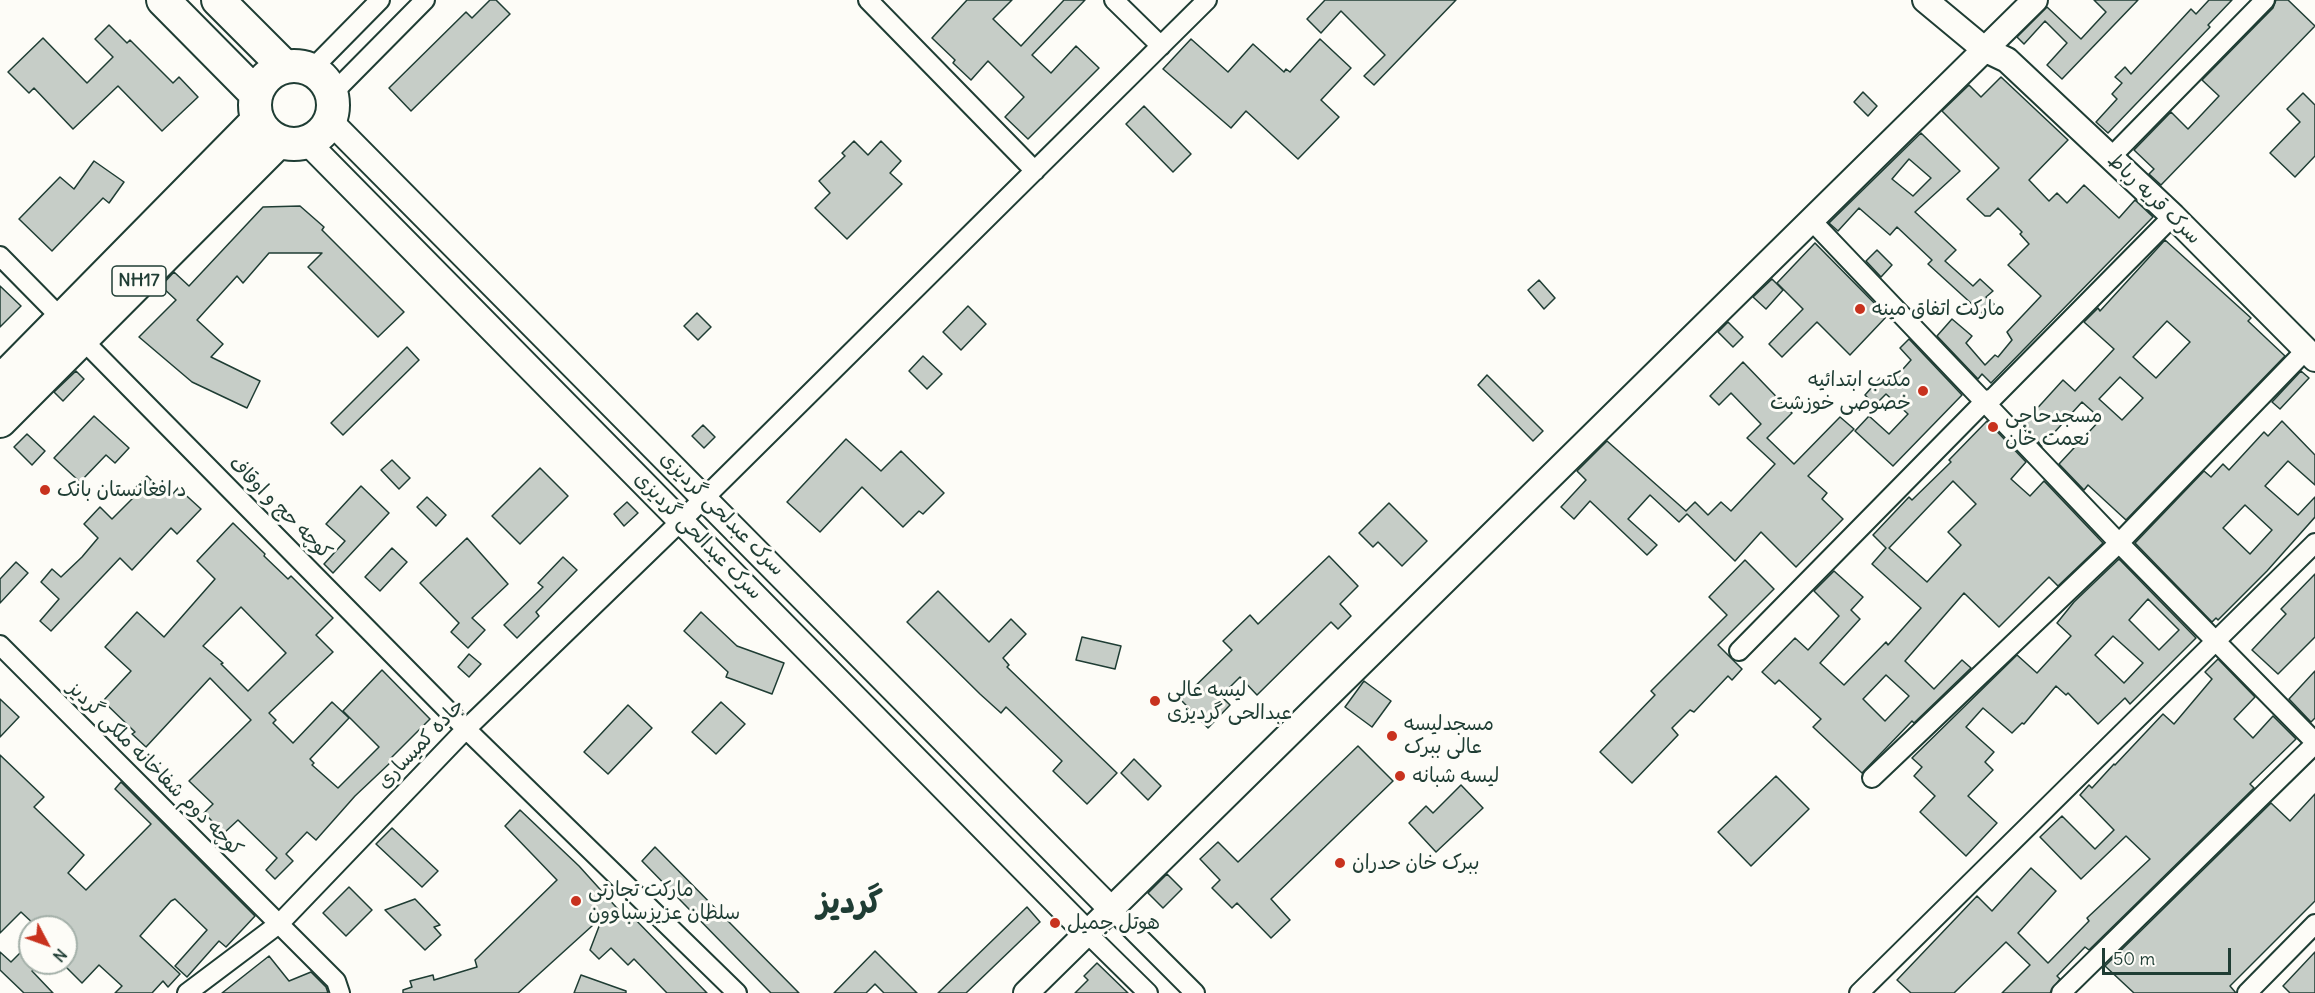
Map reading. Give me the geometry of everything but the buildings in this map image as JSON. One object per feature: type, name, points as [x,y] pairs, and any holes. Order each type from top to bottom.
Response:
[{"type":"highway","points":[[164,0],[275,124]]},
{"type":"highway","points":[[218,0],[298,68],[328,84],[331,108]]},
{"type":"highway","name":"NH17","points":[[275,124],[262,81],[272,72],[298,68]]},
{"type":"highway","name":"NH17","points":[[275,124],[320,134],[331,108]]},
{"type":"highway","name":"NH17","points":[[0,421],[72,329],[275,124]]},
{"type":"highway","name":"NH17","points":[[0,382],[72,329]]},
{"type":"main road","name":"سرک قریه رباط","points":[[1925,0],[1984,49],[2007,60],[2173,216],[2311,355]]},
{"type":"main road","points":[[1026,993],[2035,0]]},
{"type":"main road","name":"سرک عبدلحی گردیزی","points":[[331,108],[705,496],[1111,909]]},
{"type":"main road","name":"سرک عبدالحی گردیزی","points":[[275,124],[682,520],[1087,933]]},
{"type":"street","points":[[298,68],[380,0]]},
{"type":"street","points":[[331,108],[425,0]]},
{"type":"street","points":[[868,0],[1035,171]]},
{"type":"street","points":[[1114,0],[1161,46]]},
{"type":"street","name":"جاده کمیساری","points":[[188,993],[280,923],[466,729],[682,520],[1207,0]]},
{"type":"street","points":[[2110,156],[2265,0]]},
{"type":"street","points":[[1739,651],[1985,401],[1992,398],[2173,216]]},
{"type":"street","points":[[1811,220],[2119,543],[2315,743],[2061,993]]},
{"type":"street","name":"کوچه حج و اوقاف","points":[[0,256],[466,729],[737,993]]},
{"type":"street","points":[[1872,778],[2119,543],[2311,355]]},
{"type":"street","points":[[1859,993],[2315,543]]},
{"type":"street","name":"کوچه دوم شفاخانه ملکی گردیز","points":[[0,645],[280,923],[336,981],[340,993]]},
{"type":"street","points":[[1111,909],[1195,993]]},
{"type":"street","points":[[2247,993],[2315,924]]},
{"type":"street","points":[[1087,933],[1148,993]]},
{"type":"place","name":"مارکت اتفاق مینه","points":[[1860,309]]},
{"type":"place","name":"مکتب ابتدائیه خصوصی خوزشت","points":[[1923,391]]},
{"type":"place","name":"مسجدحاجی نعمت خان","points":[[1993,427]]},
{"type":"place","name":"د افغانستان بانک","points":[[45,490]]},
{"type":"place","name":"لیسه عالی عبدالحی گردیزی","points":[[1155,701]]},
{"type":"place","name":"مسجدلیسه عالی ببرک","points":[[1392,736]]},
{"type":"place","name":"لیسه شبانه","points":[[1400,776]]},
{"type":"place","name":"ببرک خان حدران","points":[[1340,863]]},
{"type":"place","name":"مارکت تجارتی سلطان عزیزسباوون","points":[[576,901]]},
{"type":"place","name":"هوتل جمیل","points":[[1055,923]]},
{"type":"district","name":"گردیز","points":[[850,904]]}]
